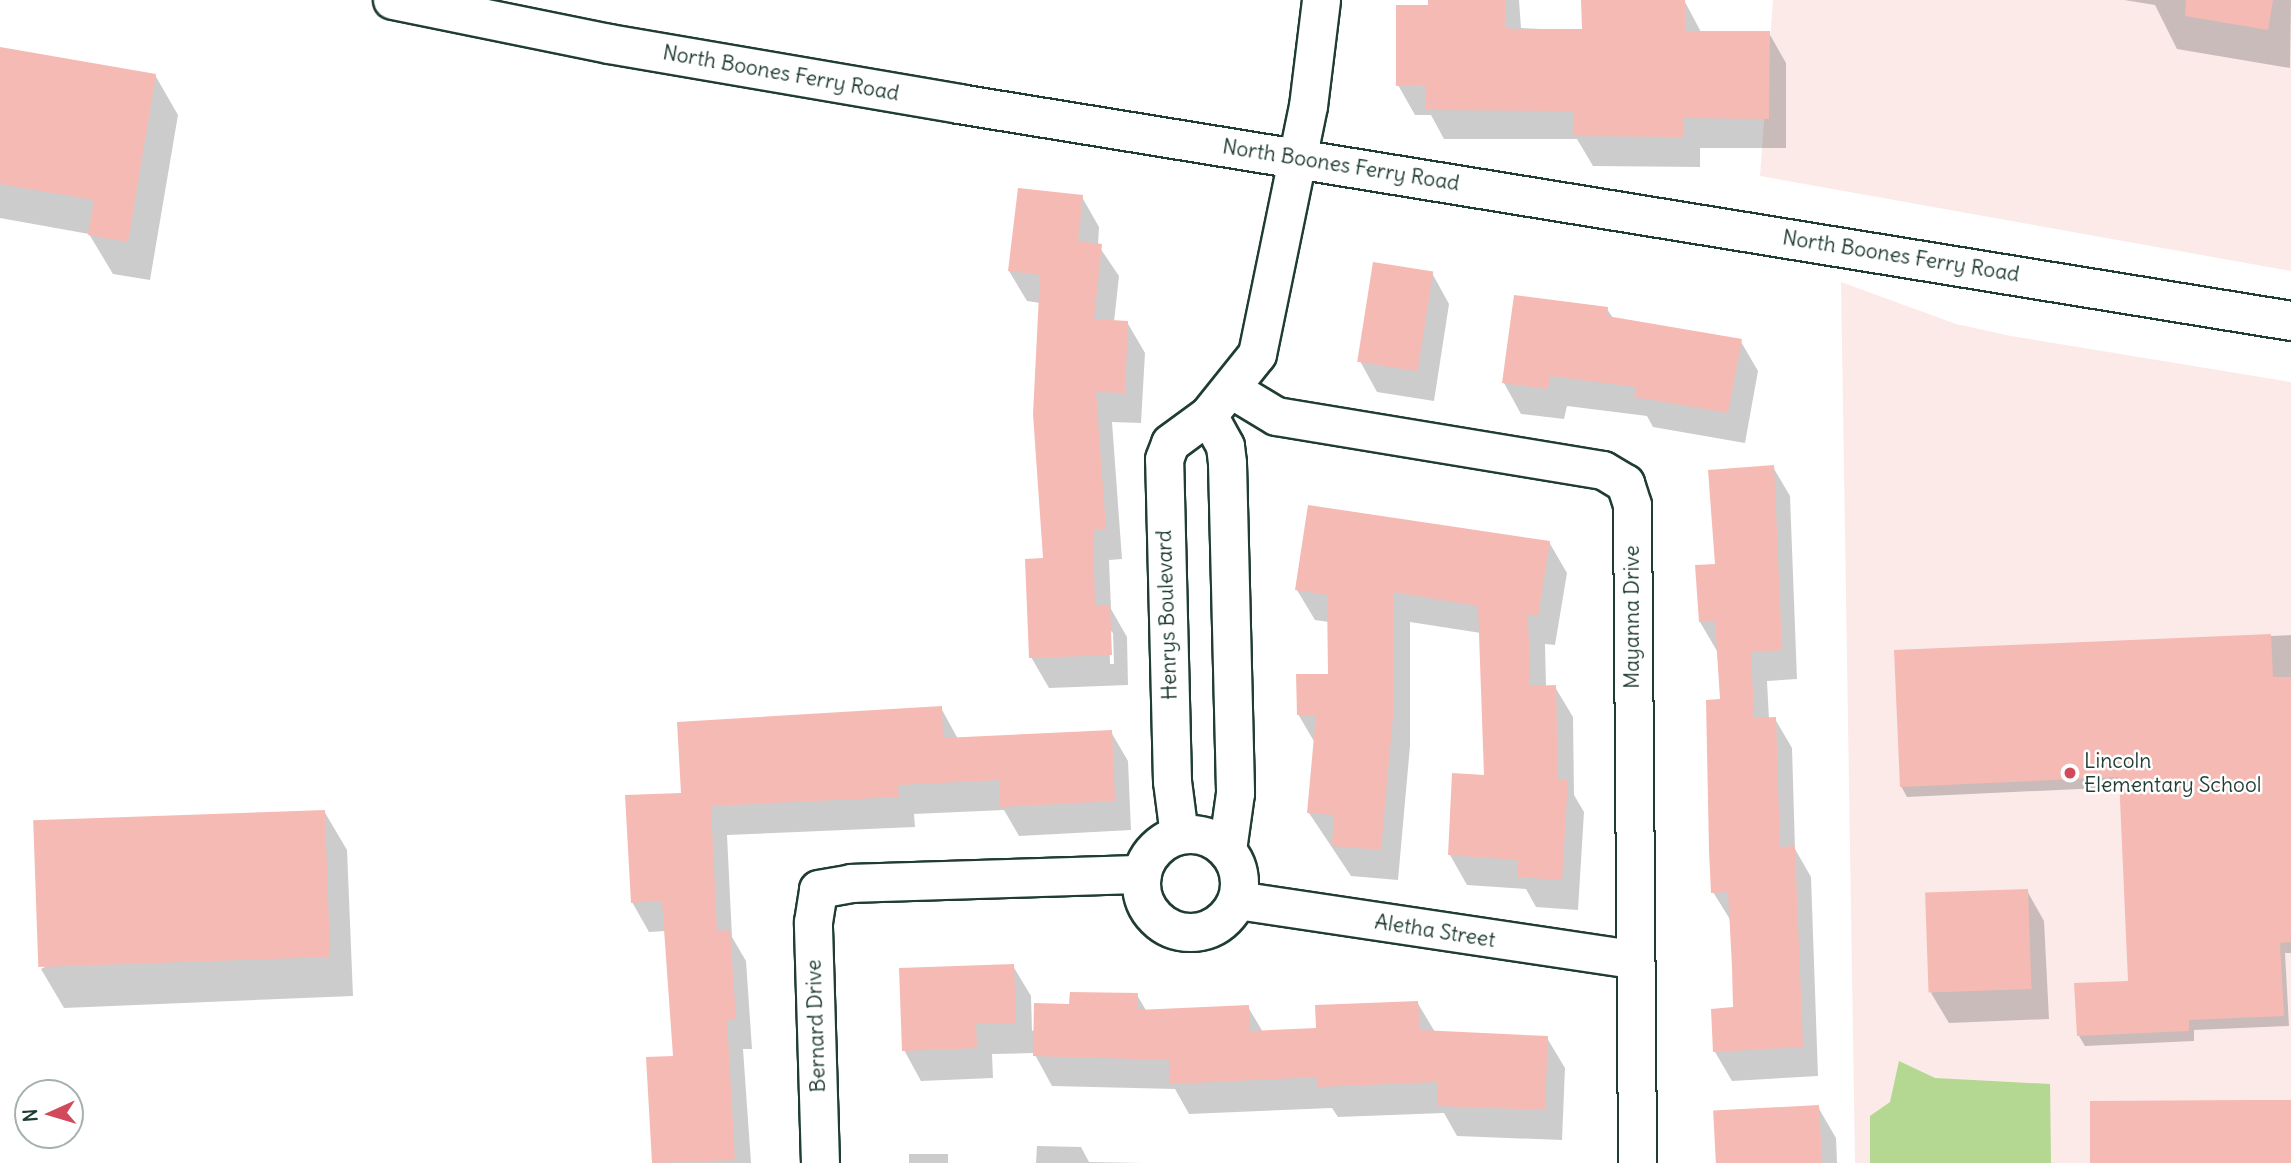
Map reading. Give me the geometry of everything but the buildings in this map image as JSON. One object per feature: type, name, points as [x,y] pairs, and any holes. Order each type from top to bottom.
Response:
[{"type":"main road","name":"North Boones Ferry Road","points":[[393,0],[637,48],[2291,321]]},
{"type":"street","name":"Henrys Boulevard","points":[[1179,835],[1172,781],[1164,459],[1170,443],[1220,402],[1257,354],[1297,158],[1321,0]]},
{"type":"street","points":[[1220,402],[1227,463],[1235,793],[1227,850],[1239,882],[1237,900],[1217,925],[1200,932],[1171,929],[1151,914],[1143,899],[1142,874],[1154,850],[1179,835],[1199,835],[1227,850]]},
{"type":"street","name":"Mayanna Drive","points":[[1220,402],[1276,416],[1603,470],[1625,483],[1632,506],[1637,1163]]},
{"type":"street","name":"Bernard Drive","points":[[820,1163],[813,922],[818,888],[842,884],[1142,874]]},
{"type":"street","name":"Aletha Street","points":[[1237,900],[1634,959]]},
{"type":"shaded area","points":[[1773,0],[2291,0],[2291,271],[1760,176]]},
{"type":"shaded area","name":"Lincoln Elementary School","points":[[1841,282],[1956,324],[2011,336],[2291,382],[2291,1163],[1855,1163]]},
{"type":"green space","points":[[1899,1061],[1935,1078],[2050,1084],[2051,1163],[1870,1163],[1870,1116],[1890,1102]]},
{"type":"place","name":"Lincoln Elementary School","points":[[2070,773]]}]
